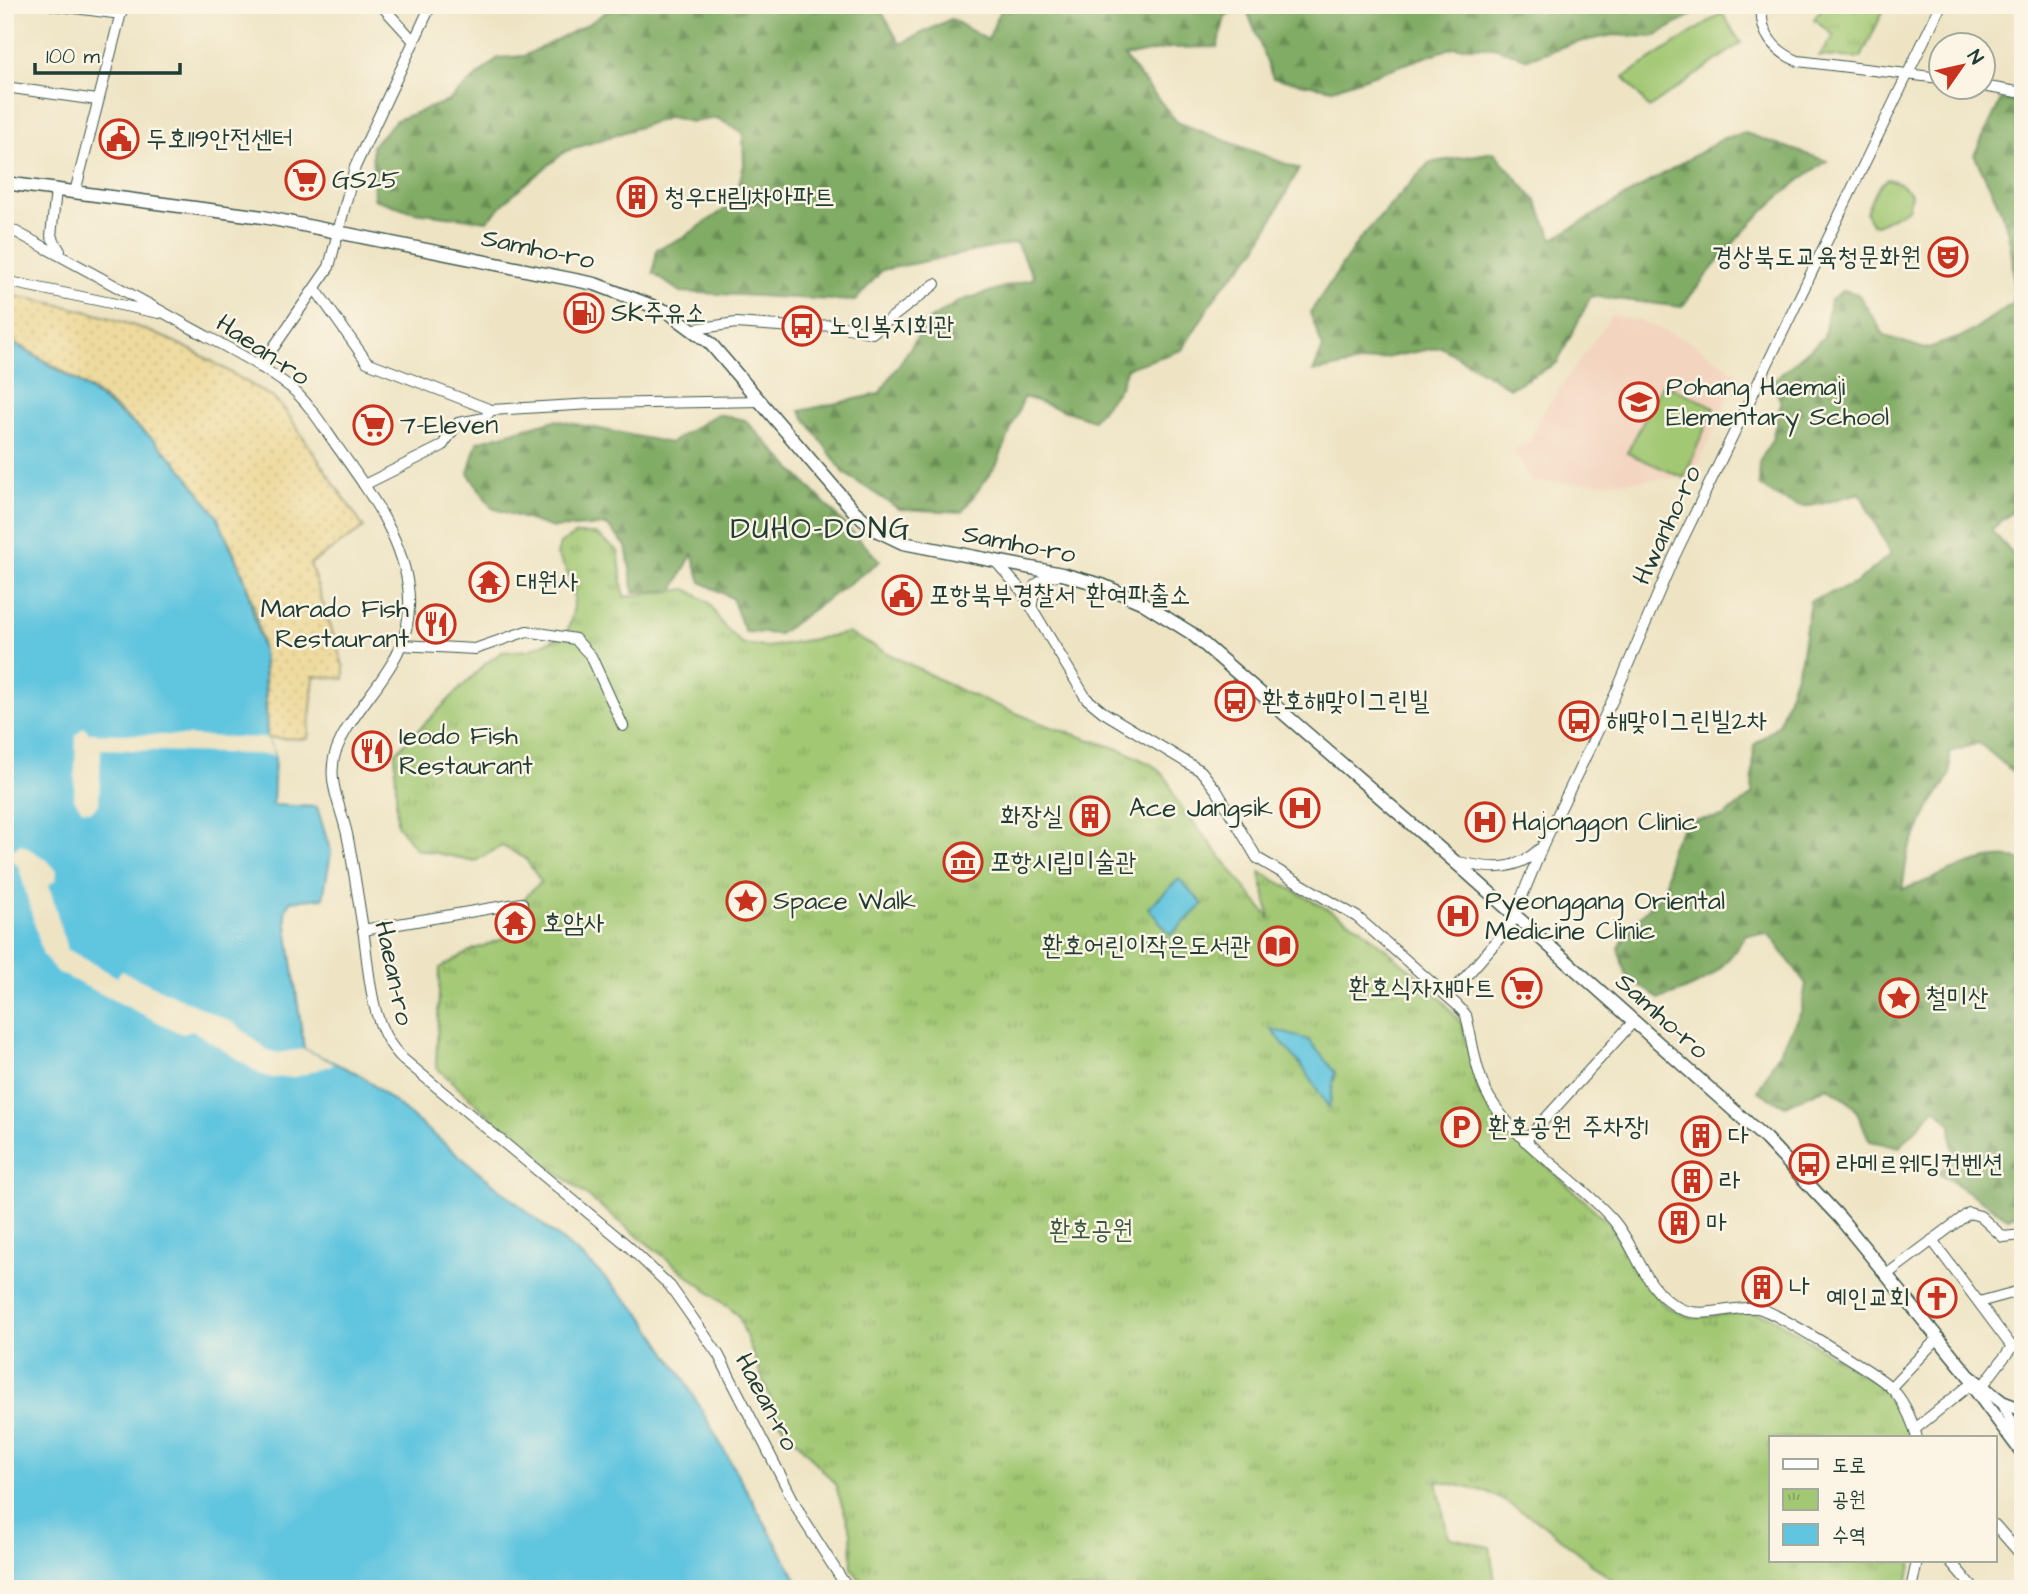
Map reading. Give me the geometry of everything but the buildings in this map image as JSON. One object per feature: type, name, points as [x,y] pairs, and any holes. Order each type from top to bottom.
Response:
[{"type":"main road","name":"Samho-ro","points":[[5,183],[211,209],[340,230],[605,287],[656,306],[695,329],[725,356],[854,511],[876,530],[918,547],[1062,574],[1141,602],[1191,633],[1454,861],[1789,1162],[1976,1386],[2023,1454]]},
{"type":"main road","points":[[1976,1386],[2023,1410]]},
{"type":"street","points":[[52,5],[122,10],[75,192]]},
{"type":"street","points":[[381,5],[413,40]]},
{"type":"street","points":[[260,367],[316,290],[329,267],[355,167],[431,5]]},
{"type":"street","points":[[1762,5],[1763,27],[1781,54],[1824,66],[1926,75]]},
{"type":"street","name":"Hwanho-ro","points":[[1449,996],[1504,935],[1514,916],[1543,845],[1615,695],[1679,547],[1941,5]]},
{"type":"street","points":[[5,87],[97,100]]},
{"type":"street","points":[[1996,88],[2023,93]]},
{"type":"street","points":[[56,190],[51,236],[66,256]]},
{"type":"street","name":"Haean-ro","points":[[5,226],[66,256],[260,367],[300,397],[365,485],[391,530],[401,561],[409,607],[401,646],[339,745],[332,770],[348,837],[377,1018],[389,1044],[627,1245],[670,1286],[718,1354],[803,1519],[848,1589]]},
{"type":"street","name":"Haean-ro","points":[[5,281],[169,315]]},
{"type":"street","points":[[695,329],[736,323],[793,327],[834,324],[872,334],[935,284]]},
{"type":"street","points":[[316,290],[367,362],[491,410],[580,404],[762,401]]},
{"type":"street","points":[[365,485],[438,449],[458,423],[485,418],[491,410]]},
{"type":"street","points":[[996,562],[1013,579],[1033,608],[1086,698],[1103,712],[1201,771],[1257,858],[1357,917],[1449,996],[1466,1015],[1489,1096],[1525,1141],[1612,1219],[1647,1279],[1672,1304],[1693,1312],[1748,1307],[1773,1312],[1891,1387],[1916,1434],[1976,1386],[2018,1345],[1979,1303],[1931,1240]]},
{"type":"street","points":[[1033,608],[1031,598],[1035,585],[1048,577],[1062,574]]},
{"type":"street","points":[[401,646],[475,649],[527,631],[575,639],[591,656],[623,726]]},
{"type":"street","points":[[1454,861],[1503,868],[1523,862],[1543,845]]},
{"type":"street","points":[[363,930],[522,904]]},
{"type":"street","points":[[1525,1141],[1634,1021]]},
{"type":"street","points":[[1886,1275],[1969,1213],[1980,1216],[2003,1237],[2023,1235]]},
{"type":"street","points":[[1979,1303],[2023,1290]]},
{"type":"street","points":[[1891,1387],[1937,1339]]},
{"type":"street","points":[[2003,1402],[2023,1447]]},
{"type":"street","points":[[1996,1526],[2023,1557]]},
{"type":"street","points":[[1911,1589],[1917,1562]]},
{"type":"street","points":[[1951,1562],[1974,1589]]},
{"type":"shaded area","name":"Pohang Haemaji Elementary School","points":[[1612,315],[1641,321],[1691,342],[1738,374],[1693,477],[1599,483],[1533,482],[1513,449],[1531,441],[1537,421]]},
{"type":"green space","points":[[616,5],[878,5],[900,44],[951,19],[988,40],[1002,5],[1242,5],[1225,17],[1217,47],[1170,48],[1124,57],[1177,122],[1299,169],[1255,251],[1219,291],[1182,350],[1127,368],[1120,387],[1093,420],[1024,397],[997,464],[962,512],[899,509],[844,473],[800,411],[879,394],[929,320],[960,301],[1034,278],[1016,243],[882,270],[855,301],[680,292],[653,273],[657,249],[681,239],[734,203],[744,165],[743,133],[717,118],[692,122],[670,117],[566,151],[512,195],[487,221],[414,212],[374,199],[372,146],[396,120],[448,101],[498,58],[524,56],[590,23]]},
{"type":"green space","points":[[1245,5],[1710,5],[1653,37],[1613,35],[1570,44],[1527,59],[1494,47],[1454,47],[1333,89],[1273,78]]},
{"type":"green space","points":[[1824,5],[1886,5],[1861,58],[1819,56],[1834,36],[1814,19]]},
{"type":"green space","points":[[1722,13],[1741,43],[1649,108],[1624,77]]},
{"type":"green space","points":[[2001,100],[2023,102],[2023,502],[1991,530],[2023,565],[2023,780],[1979,743],[1950,752],[1950,775],[1930,806],[1908,851],[1902,889],[1991,858],[2023,860],[2023,1211],[2008,1218],[1939,1173],[1953,1157],[1951,1124],[1935,1108],[1900,1147],[1870,1141],[1854,1106],[1828,1087],[1785,1106],[1758,1091],[1801,1012],[1806,984],[1769,934],[1746,934],[1728,959],[1710,977],[1688,989],[1659,999],[1626,976],[1618,948],[1638,919],[1665,891],[1670,848],[1687,821],[1723,817],[1752,795],[1754,745],[1779,724],[1801,659],[1810,601],[1855,584],[1891,554],[1860,493],[1808,506],[1787,502],[1759,485],[1760,460],[1772,440],[1781,403],[1773,381],[1824,337],[1830,300],[1844,290],[1858,294],[1885,336],[1925,349],[1964,336],[2013,303],[2013,260],[2006,226],[1974,155]]},
{"type":"green space","points":[[1745,133],[1827,161],[1765,209],[1714,265],[1682,307],[1591,296],[1557,363],[1510,388],[1441,347],[1313,372],[1323,348],[1310,313],[1359,240],[1429,163],[1494,152],[1536,201],[1553,239],[1724,138]]},
{"type":"green space","points":[[1888,179],[1900,183],[1911,193],[1908,209],[1877,225],[1872,224],[1866,213],[1877,189]]},
{"type":"green space","points":[[1663,383],[1714,407],[1684,478],[1627,453]]},
{"type":"green space","points":[[717,414],[745,420],[880,561],[779,634],[745,632],[732,598],[701,582],[692,554],[673,591],[634,592],[626,546],[607,525],[553,528],[492,508],[468,473],[477,442],[555,420],[670,443]]},
{"type":"green space","name":"환호공원","points":[[576,534],[596,534],[618,551],[624,597],[687,589],[709,603],[722,624],[742,644],[768,647],[848,633],[964,692],[1048,726],[1122,750],[1154,766],[1168,780],[1175,799],[1270,919],[1260,872],[1360,927],[1434,990],[1462,1024],[1478,1090],[1515,1137],[1611,1225],[1633,1269],[1666,1307],[1692,1318],[1746,1312],[1770,1316],[1884,1388],[1896,1400],[1910,1436],[1769,1436],[1769,1562],[1912,1562],[1906,1589],[1623,1589],[1543,1524],[1488,1492],[1437,1481],[1448,1537],[1490,1547],[1496,1589],[867,1589],[852,1569],[851,1532],[835,1484],[778,1420],[738,1315],[510,1135],[436,1067],[440,968],[472,950],[508,937],[519,906],[541,882],[525,858],[502,846],[475,861],[416,849],[397,825],[395,753],[485,664],[502,652],[529,650],[566,634],[573,612],[574,593],[569,575],[557,555],[560,544]]},
{"type":"sand","points":[[5,295],[88,312],[168,339],[272,397],[285,410],[364,528],[310,564],[344,668],[344,679],[314,676],[308,739],[267,738],[263,653],[252,598],[233,549],[207,504],[175,464],[138,427],[97,394],[5,338]]},
{"type":"water","points":[[5,338],[81,384],[153,439],[178,464],[217,516],[245,580],[263,652],[267,738],[275,755],[273,805],[317,807],[331,853],[323,898],[290,901],[285,911],[304,1049],[359,1074],[377,1088],[592,1265],[642,1315],[684,1379],[802,1589],[5,1589]]},
{"type":"water","points":[[1179,879],[1203,904],[1171,935],[1148,908]]},
{"type":"water","points":[[1271,1029],[1309,1040],[1335,1072],[1329,1108],[1305,1070]]},
{"type":"pier","points":[[84,727],[89,733],[267,738],[275,755],[101,749],[99,804],[91,811],[82,810],[74,799],[76,735]]},
{"type":"pier","points":[[21,844],[47,860],[57,871],[56,880],[49,885],[67,949],[117,977],[121,971],[234,1023],[266,1049],[276,1053],[304,1049],[335,1064],[296,1077],[272,1078],[260,1074],[192,1030],[182,1034],[57,972],[43,955],[19,867],[11,859],[10,852]]},
{"type":"place","name":"두호119안전센터","points":[[119,139]]},
{"type":"place","name":"GS25","points":[[305,180]]},
{"type":"place","name":"청우대림1차아파트","points":[[637,197]]},
{"type":"place","name":"경상북도교육청문화원","points":[[1948,257]]},
{"type":"place","name":"SK주유소","points":[[584,313]]},
{"type":"place","name":"노인복지회관","points":[[802,326]]},
{"type":"place","name":"Pohang Haemaji Elementary School","points":[[1639,402]]},
{"type":"place","name":"7-Eleven","points":[[373,425]]},
{"type":"place","name":"대원사","points":[[489,582]]},
{"type":"place","name":"포항북부경찰서 환여파출소","points":[[902,595]]},
{"type":"place","name":"Marado Fish Restaurant","points":[[436,624]]},
{"type":"place","name":"환호해맞이그린빌","points":[[1235,701]]},
{"type":"place","name":"해맞이그린빌2차","points":[[1579,721]]},
{"type":"place","name":"Ieodo Fish Restaurant","points":[[372,751]]},
{"type":"place","name":"Ace Jangsik","points":[[1300,808]]},
{"type":"place","name":"화장실","points":[[1090,816]]},
{"type":"place","name":"Hajonggon Clinic","points":[[1485,822]]},
{"type":"place","name":"포항시립미술관","points":[[963,862]]},
{"type":"place","name":"Space Walk","points":[[746,901]]},
{"type":"place","name":"Pyeonggang Oriental Medicine Clinic","points":[[1458,916]]},
{"type":"place","name":"호암사","points":[[515,923]]},
{"type":"place","name":"환호어린이작은도서관","points":[[1278,946]]},
{"type":"place","name":"환호식자재마트","points":[[1522,988]]},
{"type":"place","name":"철미산","points":[[1899,998]]},
{"type":"place","name":"환호공원 주차장1","points":[[1461,1127]]},
{"type":"place","name":"다","points":[[1701,1136]]},
{"type":"place","name":"라메르웨딩컨벤션","points":[[1809,1164]]},
{"type":"place","name":"라","points":[[1692,1181]]},
{"type":"place","name":"마","points":[[1679,1223]]},
{"type":"place","name":"나","points":[[1762,1287]]},
{"type":"place","name":"예인교회","points":[[1937,1298]]},
{"type":"district","name":"DUHO-DONG","points":[[821,529]]}]
